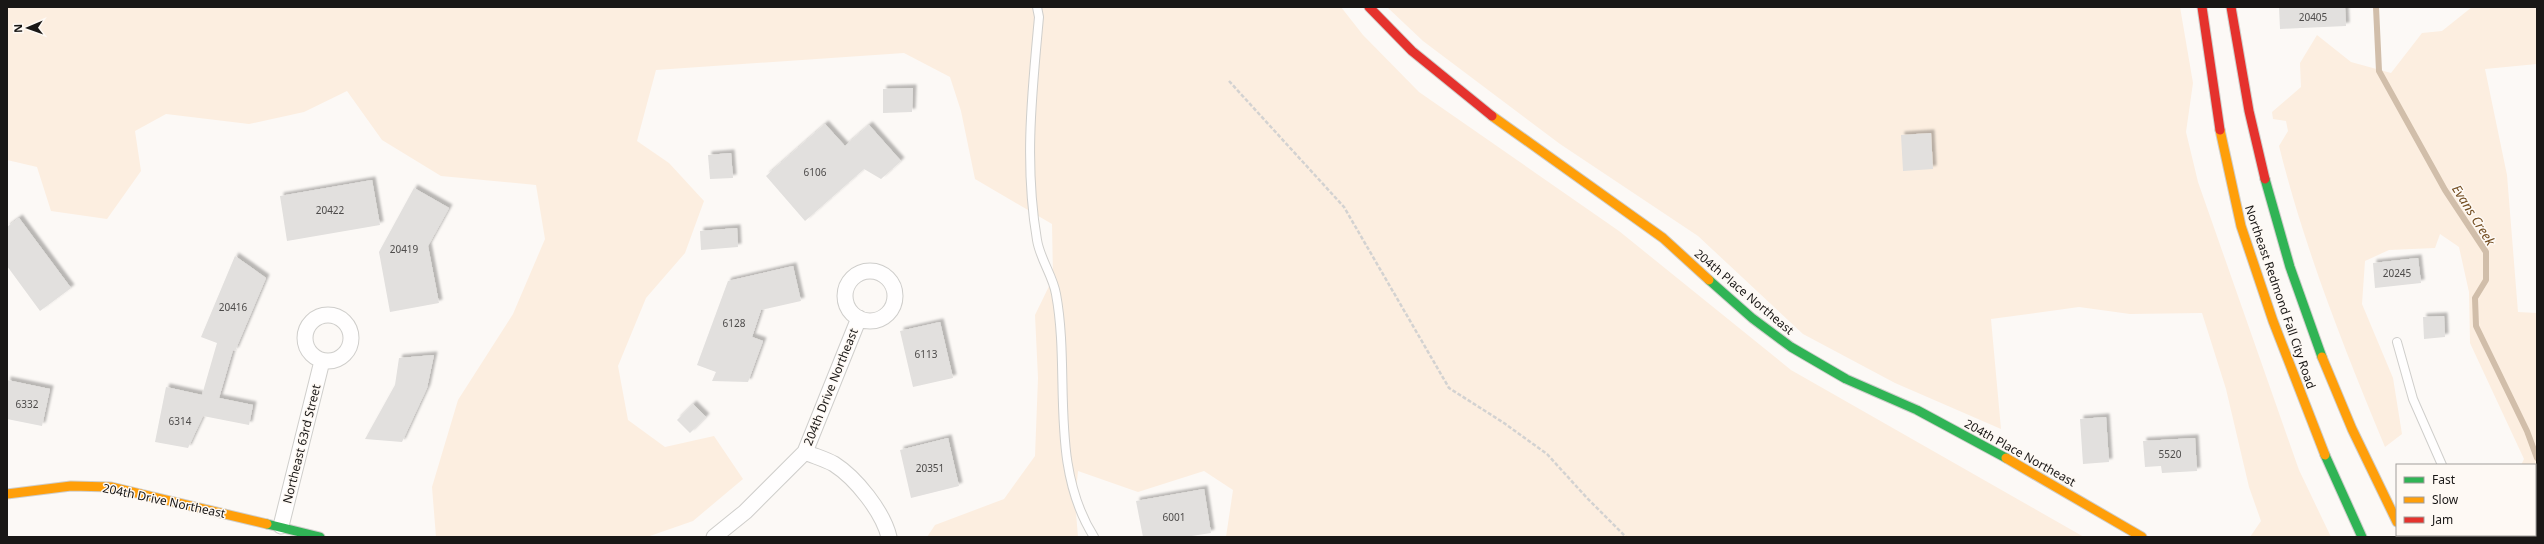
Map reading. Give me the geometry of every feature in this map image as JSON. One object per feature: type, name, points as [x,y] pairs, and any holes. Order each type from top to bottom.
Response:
[{"type":"street","name":"204th Place Northeast","points":[[1369,7],[1412,51],[1475,104],[1663,238],[1752,318],[1791,347],[1846,379],[1917,410],[1981,444],[2142,537]]},
{"type":"street","name":"Northeast Redmond Fall City Road","points":[[2202,7],[2223,146],[2242,226],[2273,321],[2312,426],[2362,537]]},
{"type":"street","name":"Northeast Redmond Fall City Road","points":[[2232,7],[2237,49],[2257,140],[2277,219],[2306,311],[2346,417],[2396,520]]},
{"type":"street","name":"204th Drive Northeast","points":[[714,537],[745,512],[805,452],[859,318]]},
{"type":"street","name":"Northeast 63rd Street","points":[[281,526],[322,361]]},
{"type":"street","points":[[805,452],[834,465],[862,490],[876,509],[889,537]]},
{"type":"street","name":"204th Drive Northeast","points":[[7,494],[27,490],[72,486],[111,487],[281,526],[320,537]]},
{"type":"lane","points":[[1037,7],[1039,17],[1031,99],[1028,175],[1037,242],[1056,294],[1065,449],[1081,516],[1094,537]]},
{"type":"lane","points":[[2397,342],[2413,399],[2442,464]]},
{"type":"path","points":[[1230,81],[1344,206],[1449,388],[1504,423],[1547,454],[1587,498],[1626,537]]},
{"type":"shaded area","points":[[7,7],[1341,7],[1363,35],[1419,92],[1619,231],[1791,370],[2084,537],[1226,537],[1233,490],[1204,471],[1138,492],[1078,471],[1075,501],[1078,537],[927,537],[935,525],[1004,499],[1035,456],[1038,378],[1035,315],[1053,278],[1052,224],[975,179],[961,111],[950,77],[904,53],[656,70],[637,141],[669,163],[704,201],[685,253],[646,298],[618,366],[628,420],[665,447],[714,436],[743,479],[693,521],[647,537],[436,537],[432,487],[458,400],[513,314],[545,239],[536,185],[441,176],[382,140],[347,91],[304,112],[249,124],[166,114],[135,131],[141,171],[107,219],[51,211],[37,167],[7,160]]},
{"type":"shaded area","points":[[1387,7],[2180,7],[2193,83],[2186,132],[2198,182],[2299,470],[2331,537],[2250,537],[2261,521],[2249,487],[2226,389],[2202,313],[2130,314],[2079,307],[1991,319],[2001,429],[1895,383],[1803,334],[1698,236],[1560,144],[1423,41]]},
{"type":"shaded area","points":[[2472,7],[2537,7],[2537,64],[2485,69],[2507,175],[2518,312],[2537,313],[2537,537],[2473,537],[2536,536],[2536,464],[2522,464],[2524,459],[2470,343],[2469,292],[2459,247],[2440,234],[2435,248],[2389,250],[2365,261],[2362,304],[2393,378],[2402,434],[2385,447],[2326,298],[2289,185],[2279,146],[2288,131],[2286,121],[2273,119],[2272,112],[2301,87],[2300,63],[2317,35],[2351,62],[2391,73],[2422,33],[2442,31]]},
{"type":"building","points":[[2279,7],[2345,7],[2346,26],[2280,29]]},
{"type":"building","points":[[913,88],[912,112],[883,113],[883,89]]},
{"type":"building","points":[[825,124],[845,146],[869,125],[901,161],[881,179],[864,169],[805,221],[766,176]]},
{"type":"building","points":[[1931,133],[1933,169],[1903,171],[1901,135]]},
{"type":"building","points":[[731,153],[733,178],[710,179],[708,155]]},
{"type":"building","points":[[372,180],[380,225],[287,241],[280,196]]},
{"type":"building","points":[[414,188],[449,208],[428,246],[439,303],[390,312],[379,252]]},
{"type":"building","points":[[19,218],[71,288],[40,311],[7,266],[7,227]]},
{"type":"building","points":[[737,228],[738,247],[701,250],[700,231]]},
{"type":"building","points":[[235,256],[266,278],[235,351],[233,350],[219,398],[253,405],[249,425],[203,416],[188,448],[155,442],[166,387],[202,395],[217,343],[201,337]]},
{"type":"building","points":[[2418,258],[2421,283],[2375,288],[2373,263]]},
{"type":"building","points":[[793,266],[801,301],[761,310],[752,337],[763,341],[748,382],[712,381],[716,372],[697,365],[728,281]]},
{"type":"building","points":[[2444,316],[2445,337],[2424,339],[2423,317]]},
{"type":"building","points":[[940,322],[953,378],[913,387],[900,331]]},
{"type":"building","points":[[434,355],[427,388],[402,442],[365,439],[395,385],[399,358]]},
{"type":"building","points":[[7,380],[50,389],[42,426],[7,419]]},
{"type":"building","points":[[693,404],[706,417],[690,433],[677,420]]},
{"type":"building","points":[[2106,417],[2109,462],[2083,464],[2080,419]]},
{"type":"building","points":[[948,438],[959,486],[911,498],[900,450]]},
{"type":"building","points":[[2195,438],[2197,471],[2162,473],[2161,466],[2145,467],[2143,441]]},
{"type":"building","points":[[1204,489],[1211,533],[1185,537],[1143,537],[1136,501]]},
{"type":"waterway","name":"Evans Creek","points":[[2376,7],[2379,71],[2445,190],[2486,252],[2486,280],[2475,298],[2476,326],[2527,431],[2537,458]]},
{"type":"waterway","name":"Evans Creek","points":[[2536,504],[2537,499]]},
{"type":"traffic: fast","points":[[2265,179],[2290,267],[2322,357]]},
{"type":"traffic: fast","points":[[1709,280],[1752,318],[1791,347],[1846,379],[1917,410],[2006,458]]},
{"type":"traffic: fast","points":[[2325,455],[2362,537]]},
{"type":"traffic: fast","points":[[267,524],[320,537]]},
{"type":"traffic: slow","points":[[1492,116],[1663,238],[1709,280]]},
{"type":"traffic: slow","points":[[2220,130],[2241,226],[2273,321],[2325,455]]},
{"type":"traffic: slow","points":[[2322,357],[2352,429],[2396,520]]},
{"type":"traffic: slow","points":[[2006,458],[2142,537]]},
{"type":"traffic: slow","points":[[7,494],[71,486],[111,487],[267,524]]},
{"type":"traffic: jam","points":[[1369,7],[1412,51],[1492,116]]},
{"type":"traffic: jam","points":[[2202,7],[2220,130]]},
{"type":"traffic: jam","points":[[2231,7],[2249,111],[2265,179]]}]
